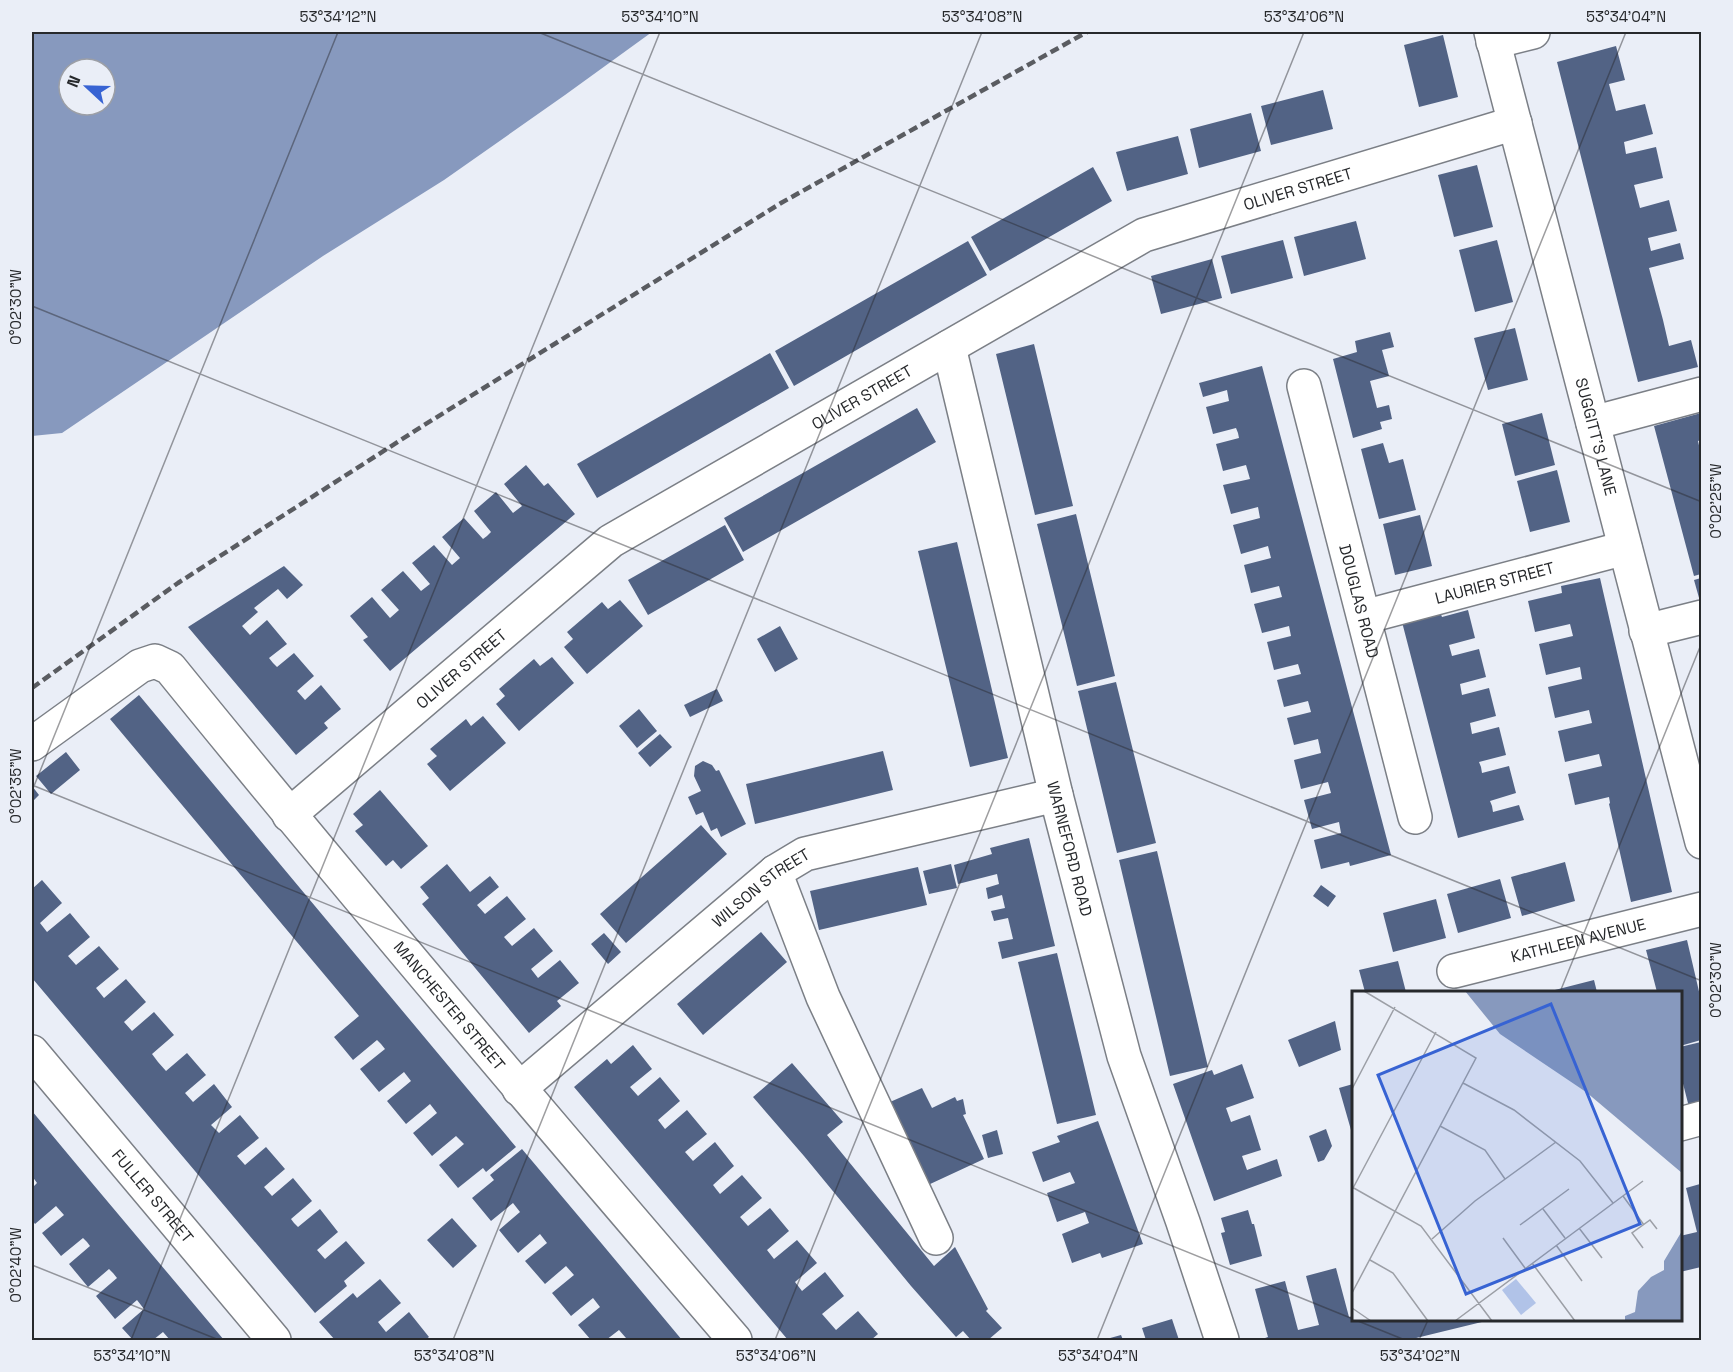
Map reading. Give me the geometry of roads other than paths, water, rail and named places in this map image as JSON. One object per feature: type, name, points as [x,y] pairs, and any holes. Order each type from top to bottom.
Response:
[{"type":"street","points":[[1492,37],[1533,32]]},
{"type":"street","name":"SUGGITT'S LANE","points":[[1492,37],[1701,839]]},
{"type":"street","name":"OLIVER STREET","points":[[289,815],[611,542],[1143,235],[1515,123]]},
{"type":"street","name":"WARNEFORD ROAD","points":[[949,347],[1056,795],[1124,1056],[1183,1222],[1222,1341]]},
{"type":"street","name":"DOUGLAS ROAD","points":[[1304,386],[1415,817]]},
{"type":"street","points":[[1593,423],[1701,394]]},
{"type":"street","name":"LAURIER STREET","points":[[1364,616],[1625,548]]},
{"type":"street","points":[[1646,631],[1701,617]]},
{"type":"street","name":"MANCHESTER STREET","points":[[32,744],[140,666],[155,661],[170,668],[289,815],[519,1089],[735,1341]]},
{"type":"street","name":"WILSON STREET","points":[[519,1089],[775,872],[805,854],[1056,795]]},
{"type":"street","points":[[775,872],[823,997],[936,1238]]},
{"type":"street","name":"KATHLEEN AVENUE","points":[[1454,971],[1701,909]]},
{"type":"street","name":"FULLER STREET","points":[[32,1052],[274,1341]]},
{"type":"street","points":[[1682,1123],[1701,1118]]},
{"type":"water","points":[[32,32],[652,32],[444,180],[323,256],[62,433],[32,436]]},
{"type":"railway","points":[[32,688],[178,583],[421,427],[781,203],[1087,32]]}]
